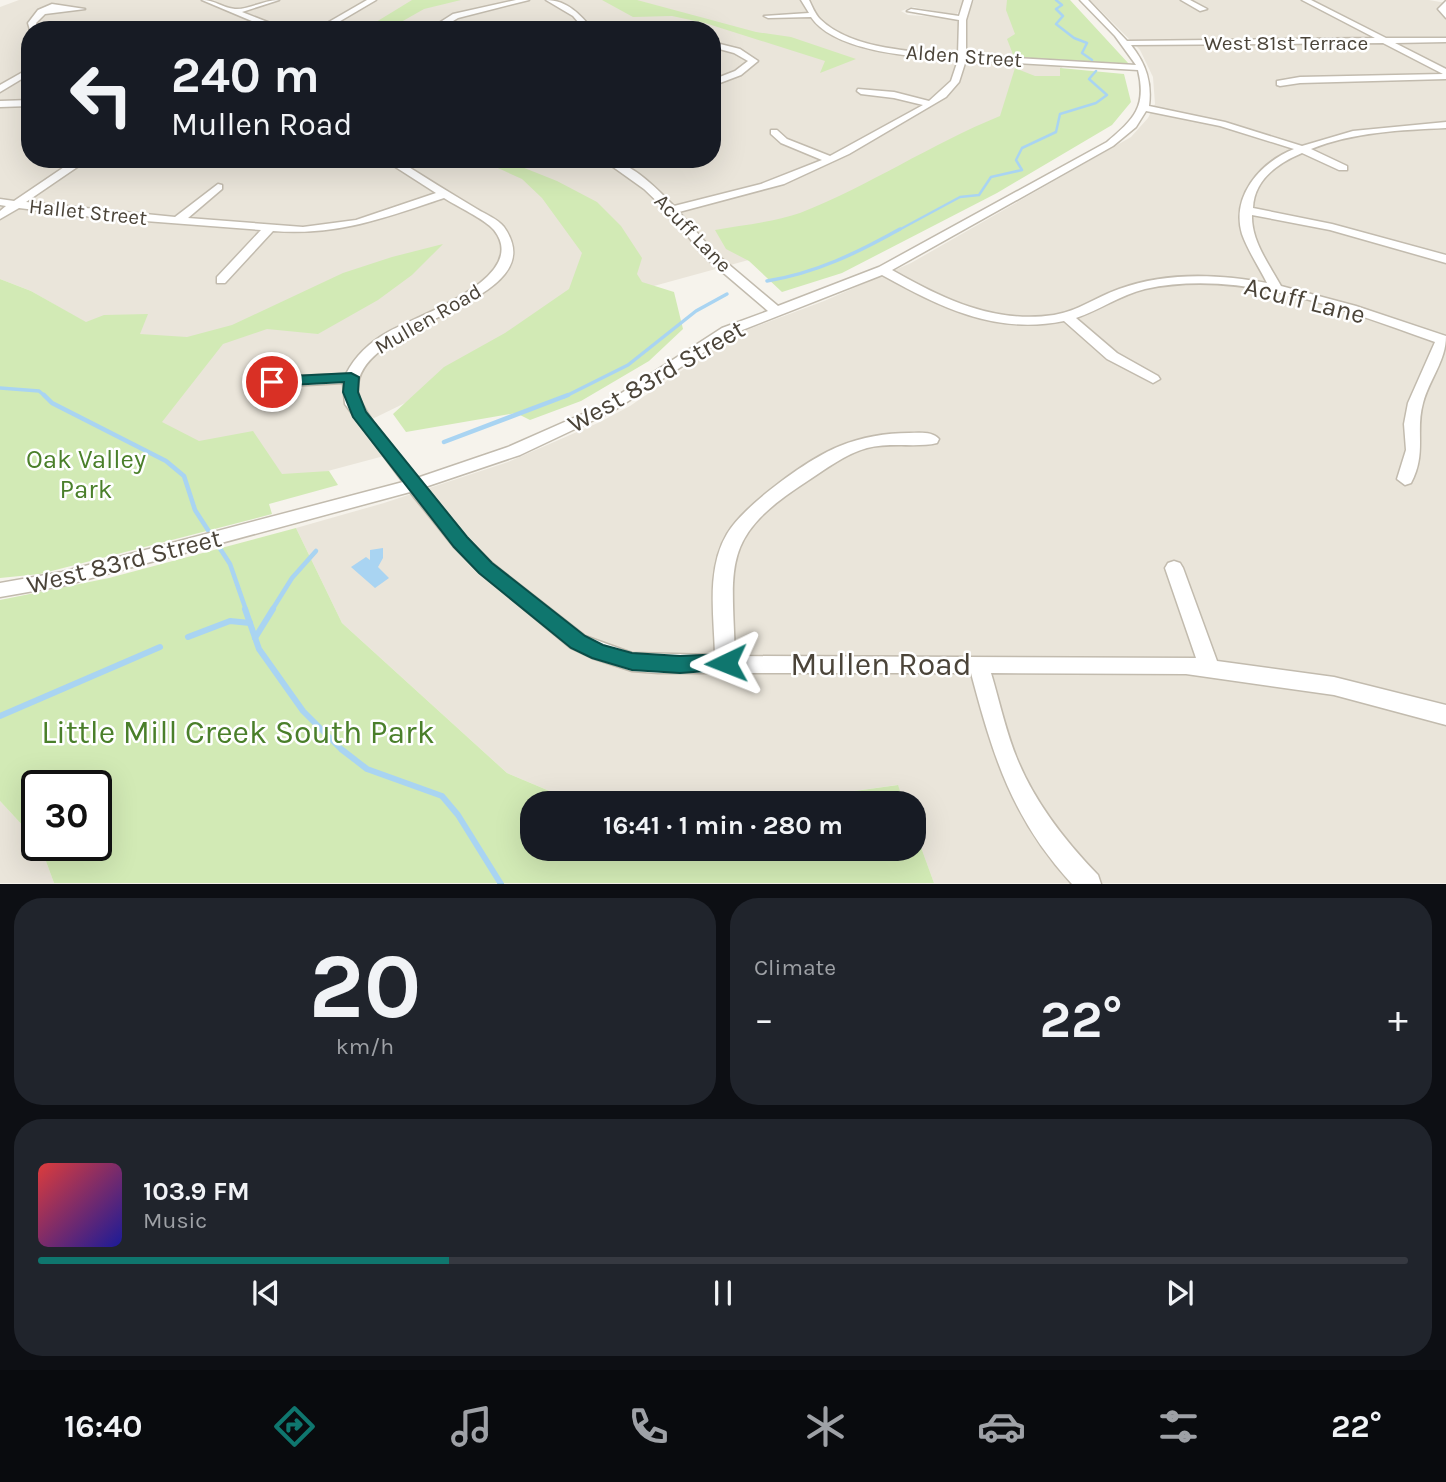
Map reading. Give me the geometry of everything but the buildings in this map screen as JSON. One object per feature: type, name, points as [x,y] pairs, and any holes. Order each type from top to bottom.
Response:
[{"type":"street","points":[[34,21],[41,12],[67,0]]},
{"type":"street","points":[[206,0],[258,21]]},
{"type":"street","points":[[234,12],[275,0]]},
{"type":"street","points":[[335,21],[372,0]]},
{"type":"street","points":[[447,21],[456,16],[525,0]]},
{"type":"street","points":[[550,0],[576,14],[582,21]]},
{"type":"street","points":[[768,16],[810,15],[805,0]]},
{"type":"street","points":[[672,210],[763,187],[830,160],[929,104],[955,82],[960,72],[961,18],[968,0]]},
{"type":"street","points":[[1084,0],[1126,43],[1142,68],[1147,81],[1145,108],[1226,124],[1305,148],[1343,168]]},
{"type":"street","points":[[1185,0],[1203,9]]},
{"type":"street","points":[[1306,0],[1390,42],[1446,74]]},
{"type":"street","points":[[1446,4],[1442,9],[1446,16]]},
{"type":"street","points":[[41,12],[81,9],[52,6]]},
{"type":"street","points":[[911,11],[961,18]]},
{"type":"street","name":"Alden Street","points":[[810,15],[827,29],[870,45],[919,54],[1142,68]]},
{"type":"street","name":"West 81st Terrace","points":[[1126,43],[1446,40]]},
{"type":"street","points":[[721,47],[758,61],[721,80]]},
{"type":"street","points":[[1280,83],[1446,74]]},
{"type":"street","points":[[0,89],[21,76]]},
{"type":"street","points":[[861,91],[894,95],[929,104]]},
{"type":"street","points":[[0,104],[21,103]]},
{"type":"street","name":"West 83rd Street","points":[[0,590],[62,579],[253,530],[414,485],[514,450],[608,408],[719,336],[883,270],[1110,144],[1135,124],[1145,108]]},
{"type":"street","points":[[1276,288],[1251,242],[1246,227],[1247,195],[1263,172],[1276,162],[1305,148],[1373,131],[1446,125]]},
{"type":"street","points":[[774,132],[784,141],[830,160]]},
{"type":"street","points":[[0,216],[70,168]]},
{"type":"street","name":"Mullen Road","points":[[403,168],[498,227],[509,246],[505,264],[482,288],[377,345],[351,377],[353,404],[460,542],[486,568],[578,642],[632,662],[680,665],[1087,664],[1209,667],[1334,686],[1446,715]]},
{"type":"street","name":"Acuff Lane","points":[[622,168],[636,177],[672,210],[710,255],[776,311]]},
{"type":"street","name":"Hallet Street","points":[[177,221],[218,187]]},
{"type":"street","name":"Hallet Street","points":[[0,202],[177,221],[303,230],[358,223],[445,194]]},
{"type":"street","points":[[1245,210],[1332,227],[1446,259]]},
{"type":"street","points":[[221,280],[270,228]]},
{"type":"street","name":"Acuff Lane","points":[[883,270],[941,302],[967,311],[1016,319],[1067,317],[1121,292],[1169,282],[1219,281],[1276,288],[1327,301],[1445,340]]},
{"type":"street","points":[[1067,317],[1112,356],[1153,379]]},
{"type":"street","points":[[1405,479],[1415,450],[1412,424],[1415,403],[1445,340]]},
{"type":"street","name":"Mullen Road","points":[[272,382],[351,377]]},
{"type":"street","points":[[726,663],[727,555],[734,536],[748,517],[842,451],[885,438],[931,439]]},
{"type":"street","points":[[1174,568],[1209,667]]},
{"type":"street","points":[[979,666],[1004,756],[1014,779],[1041,825],[1089,884]]},
{"type":"shaded area","points":[[19,0],[966,0],[956,15],[913,7],[901,11],[908,15],[966,19],[974,0],[1030,0],[1052,60],[1062,64],[1064,89],[807,244],[632,292],[360,425],[384,456],[264,488],[201,449],[154,425],[109,336],[31,291],[0,279],[0,7]]},
{"type":"shaded area","points":[[1090,0],[1429,0],[1446,3],[1446,883],[934,883],[926,861],[926,791],[899,791],[897,785],[854,791],[550,791],[507,773],[342,623],[296,528],[384,503],[508,462],[630,406],[744,331],[824,301],[911,263],[1131,137],[1148,118],[1155,104],[1153,77],[1140,50]]},
{"type":"shaded area","points":[[0,801],[21,824],[21,861],[46,861],[54,883],[0,883]]},
{"type":"green space","points":[[412,0],[461,0],[424,9],[403,21],[378,21]]},
{"type":"green space","points":[[602,0],[637,0],[715,21],[696,21],[672,16],[633,17]]},
{"type":"green space","points":[[1007,0],[1070,0],[1129,64],[1014,57],[1007,39],[1015,34],[1006,10]]},
{"type":"green space","points":[[721,23],[756,32],[791,37],[856,59],[820,73],[825,61],[721,28]]},
{"type":"green space","points":[[1015,68],[1035,76],[1060,76],[1060,68],[1124,74],[1131,102],[1112,125],[997,193],[842,273],[782,292],[749,261],[726,249],[715,230],[800,213],[1000,116]]},
{"type":"green space","points":[[498,168],[524,168],[597,202],[621,226],[642,258],[637,274],[642,282],[674,292],[683,329],[649,361],[581,401],[530,420],[516,413],[406,432],[393,414],[444,367],[505,333],[569,289],[582,253],[542,198],[522,179]]},
{"type":"green space","name":"Oak Valley Park","points":[[443,244],[412,275],[378,300],[318,334],[267,329],[223,344],[162,422],[199,441],[253,431],[282,474],[329,471],[338,485],[269,504],[272,514],[40,574],[0,578],[0,279],[31,291],[86,322],[104,315],[148,314],[140,334],[187,337],[232,325],[343,273]]},
{"type":"green space","name":"Little Mill Creek South Park","points":[[296,528],[342,623],[507,773],[550,791],[520,791],[520,861],[926,861],[934,883],[54,883],[46,861],[112,861],[112,770],[21,770],[21,824],[0,801],[0,600],[109,578]]},
{"type":"green space","points":[[898,785],[900,791],[855,791]]},
{"type":"water","points":[[383,548],[383,558],[378,567],[389,578],[375,588],[351,567],[366,557],[370,560],[370,550]]},
{"type":"waterway","points":[[1056,0],[1062,5],[1056,9],[1063,16],[1056,24],[1074,38],[1087,43],[1082,53],[1092,60]]},
{"type":"waterway","points":[[897,231],[960,197],[979,195],[991,177],[1022,170],[1016,160],[1022,148],[1056,132],[1060,114],[1096,103],[1107,95],[1089,79],[1096,71]]},
{"type":"waterway","points":[[767,281],[836,261],[900,229]]},
{"type":"waterway","points":[[568,395],[628,365],[696,311],[727,294]]},
{"type":"waterway","points":[[0,388],[39,391],[46,397]]},
{"type":"waterway","points":[[444,442],[568,395]]},
{"type":"waterway","points":[[564,397],[568,395]]},
{"type":"waterway","points":[[46,397],[52,403],[166,461],[184,476],[195,510],[230,564],[246,610]]},
{"type":"waterway","points":[[272,610],[292,578],[316,551]]},
{"type":"waterway","points":[[245,609],[250,623]]},
{"type":"waterway","points":[[255,638],[273,609]]},
{"type":"waterway","points":[[188,637],[230,621],[250,623]]},
{"type":"waterway","points":[[250,623],[255,638]]},
{"type":"waterway","points":[[255,638],[259,649],[303,711],[341,749],[367,769],[442,796],[458,815],[501,884]]},
{"type":"waterway","points":[[0,716],[160,647]]},
{"type":"route","points":[[272,382],[351,377],[353,404],[460,542],[486,568],[578,642],[632,662],[680,665],[726,663]]}]
